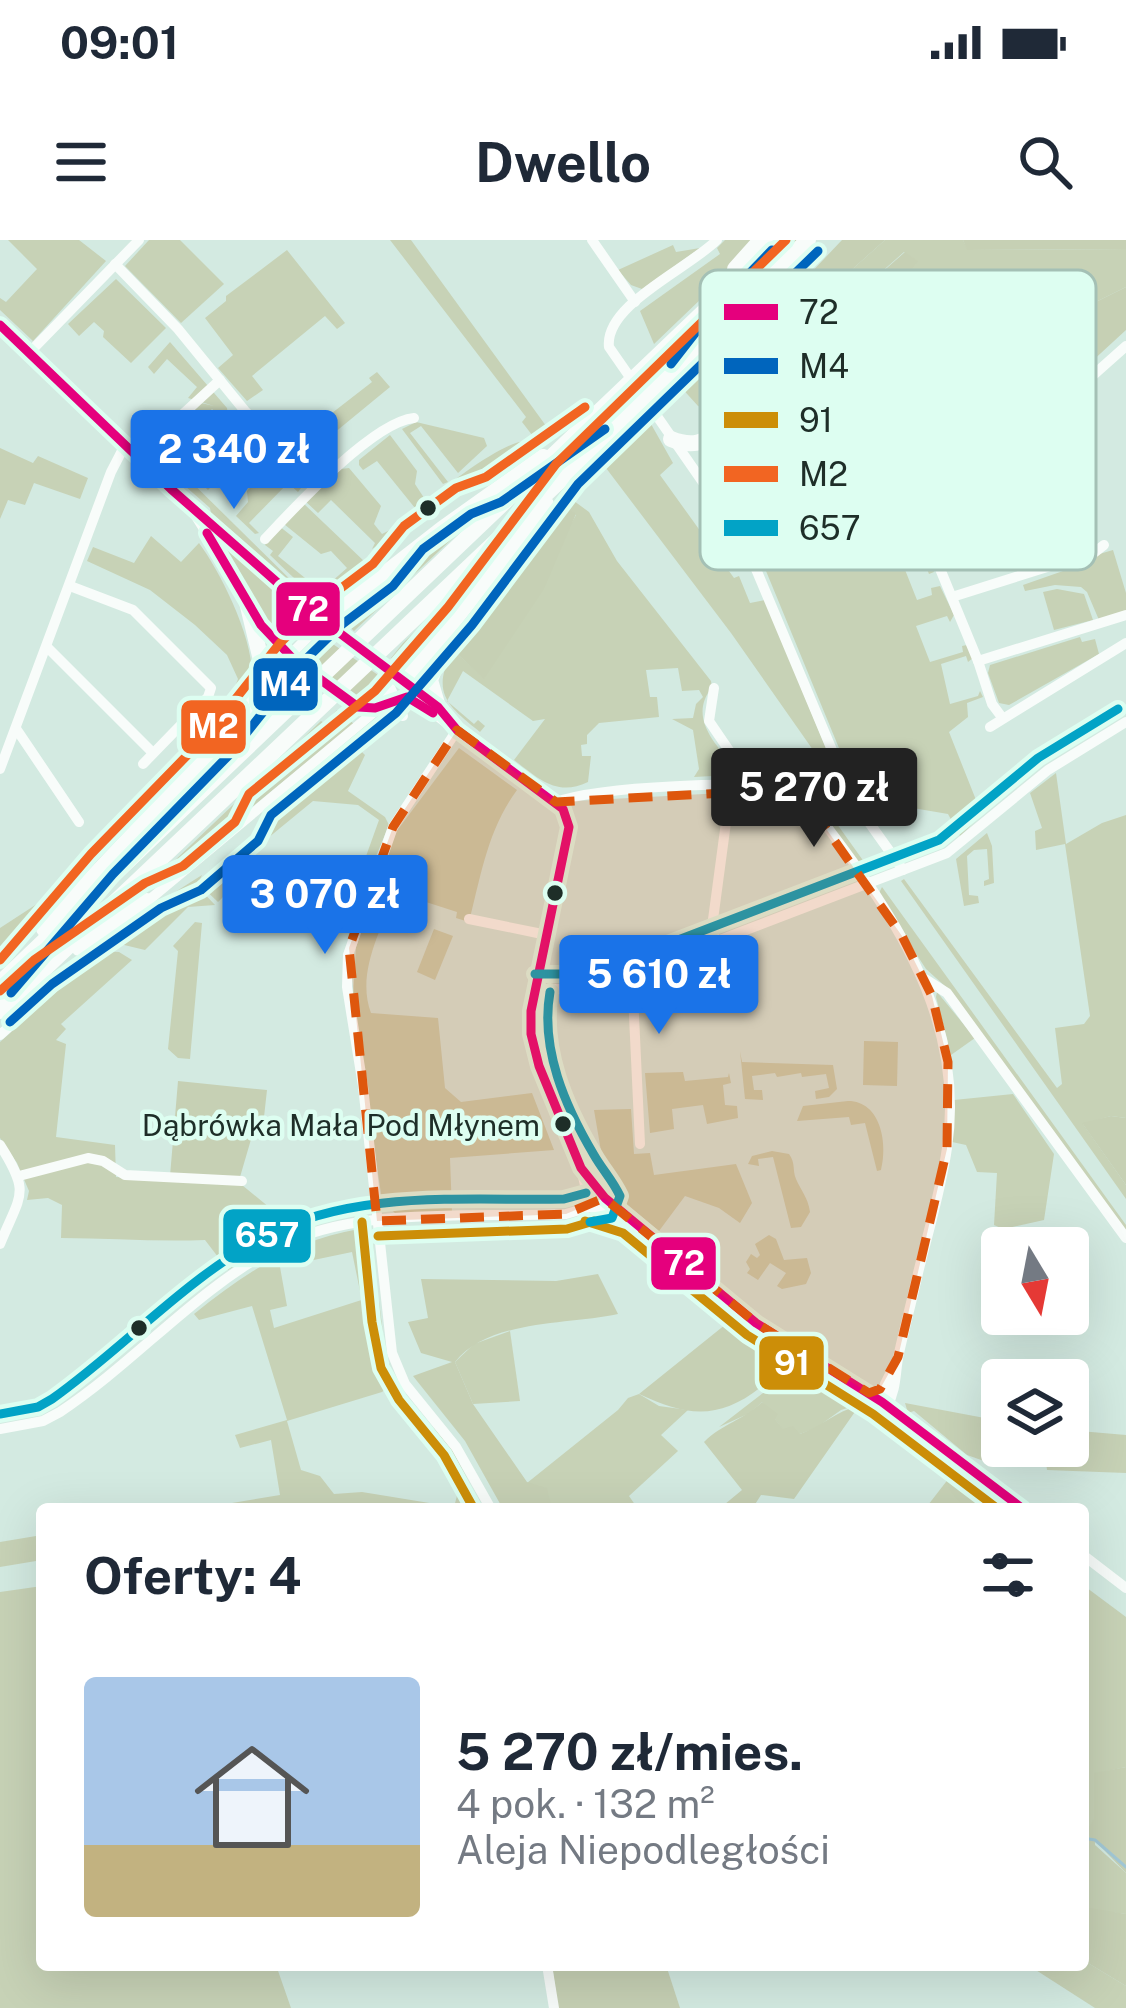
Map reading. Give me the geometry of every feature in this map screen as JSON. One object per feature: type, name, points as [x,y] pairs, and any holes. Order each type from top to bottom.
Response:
[{"type":"highway","points":[[731,270],[760,240]]},
{"type":"highway","points":[[748,270],[779,240]]},
{"type":"highway","points":[[779,270],[810,240]]},
{"type":"highway","points":[[794,270],[810,240]]},
{"type":"highway","points":[[673,343],[700,303]]},
{"type":"highway","points":[[323,622],[578,433],[700,317]]},
{"type":"highway","points":[[405,682],[567,474],[700,345]]},
{"type":"highway","points":[[670,440],[700,442]]},
{"type":"highway","points":[[0,983],[376,627],[529,472]]},
{"type":"highway","points":[[0,1011],[549,495]]},
{"type":"highway","points":[[289,592],[321,602],[359,593]]},
{"type":"highway","points":[[247,602],[261,660],[254,701]]},
{"type":"highway","points":[[438,707],[430,680],[460,616]]},
{"type":"highway","points":[[16,968],[46,926],[217,746],[289,656]]},
{"type":"highway","points":[[43,972],[148,901]]},
{"type":"street","points":[[29,352],[139,240]]},
{"type":"street","points":[[592,240],[635,302]]},
{"type":"street","points":[[700,480],[608,344],[612,323],[717,240]]},
{"type":"street","points":[[115,264],[178,329],[245,412],[319,483]]},
{"type":"street","points":[[0,325],[189,505],[323,622],[438,707],[457,730]]},
{"type":"street","points":[[1096,373],[1126,346]]},
{"type":"street","points":[[158,437],[220,380]]},
{"type":"street","points":[[265,539],[319,483],[392,424],[414,418]]},
{"type":"street","points":[[0,769],[125,445]]},
{"type":"street","points":[[189,505],[261,625],[289,656],[352,704],[369,709],[412,698],[566,814],[569,826],[530,1022],[536,1058],[596,1201]]},
{"type":"street","points":[[1096,551],[1104,545]]},
{"type":"street","points":[[757,570],[853,800],[903,870]]},
{"type":"street","points":[[941,570],[992,704],[1001,716]]},
{"type":"street","points":[[952,597],[1038,570]]},
{"type":"street","points":[[70,586],[133,610],[211,688],[208,697],[143,764]]},
{"type":"street","points":[[977,661],[1126,615]]},
{"type":"street","points":[[289,656],[323,622]]},
{"type":"street","points":[[990,727],[1001,716],[1126,644]]},
{"type":"street","points":[[48,648],[152,752]]},
{"type":"street","points":[[379,664],[403,716],[388,686],[384,704]]},
{"type":"street","points":[[0,1035],[148,901],[405,682]]},
{"type":"street","points":[[714,688],[710,721],[737,762],[712,926],[716,941]]},
{"type":"street","points":[[536,989],[559,991],[632,973],[956,848],[1048,770],[1124,727]]},
{"type":"street","points":[[17,730],[80,822]]},
{"type":"street","points":[[457,730],[393,827],[348,955],[347,987],[389,1340],[399,1371],[456,1447],[488,1503]]},
{"type":"street","points":[[556,802],[589,794],[736,785],[798,789],[914,955],[948,1062],[950,1122],[893,1393],[885,1404]]},
{"type":"street","points":[[470,920],[547,935]]},
{"type":"street","points":[[632,973],[640,1144]]},
{"type":"street","points":[[925,979],[947,993],[1126,1238]]},
{"type":"street","points":[[0,1145],[20,1176],[22,1190],[0,1244]]},
{"type":"street","points":[[20,1176],[88,1158],[125,1174],[242,1181]]},
{"type":"street","points":[[0,1429],[44,1421],[73,1403],[229,1278],[274,1249],[322,1229],[377,1221],[566,1214],[596,1201],[623,1210],[756,1323],[885,1404],[1014,1503]]},
{"type":"street","points":[[885,1404],[884,1384],[898,1357]]},
{"type":"street","points":[[869,1393],[884,1384]]},
{"type":"street","points":[[1089,1560],[1126,1588]]},
{"type":"street","points":[[549,1971],[554,2008]]},
{"type":"highlighted area","points":[[457,730],[556,802],[798,789],[902,936],[932,996],[948,1062],[947,1149],[898,1357],[880,1389],[869,1393],[756,1323],[604,1198],[566,1214],[377,1221],[349,948],[393,827]]},
{"type":"green space","points":[[8,240],[79,240],[106,261],[33,341],[0,310],[0,298],[6,302],[37,269]]},
{"type":"green space","points":[[149,240],[180,240],[224,284],[181,323],[125,266]]},
{"type":"green space","points":[[390,240],[411,240],[549,430],[539,444],[522,422],[526,417]]},
{"type":"green space","points":[[725,240],[756,240],[731,270],[700,270],[700,300],[654,344],[640,311],[720,254],[717,248]]},
{"type":"green space","points":[[790,240],[797,240],[766,270],[759,270]]},
{"type":"green space","points":[[842,240],[885,240],[851,270],[814,270]]},
{"type":"green space","points":[[885,240],[963,240],[968,250],[1126,249],[1126,287],[1096,302],[1096,270],[910,270],[917,261],[904,252],[884,270],[851,270]]},
{"type":"green space","points":[[963,240],[1126,240],[1126,249],[967,250]]},
{"type":"green space","points":[[673,245],[676,252],[700,248],[642,289],[631,285],[618,270]]},
{"type":"green space","points":[[287,250],[345,323],[337,329],[325,316],[252,376],[263,390],[247,401],[218,368],[233,355],[205,318]]},
{"type":"green space","points":[[905,252],[918,261],[911,270],[885,270]]},
{"type":"green space","points":[[116,279],[166,328],[131,363],[94,322],[79,336],[68,324]]},
{"type":"green space","points":[[1126,287],[1126,330],[1096,358],[1096,302]]},
{"type":"green space","points":[[700,326],[700,333],[646,385],[643,382]]},
{"type":"green space","points":[[170,342],[227,408],[228,416],[225,420],[212,409],[171,452],[162,435],[197,402],[214,406],[188,398],[197,387],[167,359],[154,374],[148,367]]},
{"type":"green space","points":[[700,361],[700,407],[679,385],[663,397]]},
{"type":"green space","points":[[377,372],[390,387],[317,447],[324,458],[331,453],[337,460],[324,471],[316,471],[291,447],[291,439],[296,441],[372,382],[369,378]]},
{"type":"green space","points":[[416,422],[484,438],[487,446],[458,473],[421,426],[410,433],[448,482],[443,484],[402,429]]},
{"type":"green space","points":[[249,423],[260,435],[208,490],[196,478],[225,440]]},
{"type":"green space","points":[[651,424],[673,463],[660,475],[700,531],[700,570],[728,570],[734,578],[739,576],[750,603],[765,600],[846,797],[731,633],[606,468]]},
{"type":"green space","points":[[390,435],[417,471],[415,484],[426,501],[415,508],[377,461],[363,470],[359,465]]},
{"type":"green space","points":[[520,442],[534,447],[522,460],[447,500],[404,530],[422,507],[456,479]]},
{"type":"green space","points":[[0,448],[33,463],[38,456],[88,478],[80,499],[34,483],[25,505],[8,500],[0,519]]},
{"type":"green space","points":[[143,449],[164,455],[305,594],[211,513]]},
{"type":"green space","points":[[277,459],[299,479],[301,488],[298,492],[288,483],[249,523],[259,533],[255,534],[236,516],[248,502],[247,491]]},
{"type":"green space","points":[[349,468],[381,506],[374,524],[382,534],[392,529],[394,535],[372,549],[375,543],[331,500],[318,513],[304,500],[341,469]]},
{"type":"green space","points":[[506,488],[354,631],[339,617]]},
{"type":"green space","points":[[574,501],[589,512],[617,561],[711,681],[703,720],[735,768],[731,775],[694,777],[699,769],[693,730],[672,719],[693,718],[703,697],[699,690],[682,691],[678,668],[646,670],[659,717],[599,723],[587,735],[587,744],[581,745],[582,756],[591,756],[588,782],[567,788],[549,784],[514,760],[545,719],[533,721],[463,671],[448,700],[443,677],[453,650],[484,678],[576,515],[565,505]]},
{"type":"green space","points":[[303,503],[366,563],[325,591],[321,591],[347,568],[331,551],[321,554],[284,524]]},
{"type":"green space","points":[[565,505],[576,514],[544,589],[484,679],[453,650]]},
{"type":"green space","points":[[279,526],[293,537],[278,556],[321,591],[297,581],[270,555],[273,551],[265,545]]},
{"type":"green space","points":[[523,528],[408,669],[391,658],[403,643]]},
{"type":"green space","points":[[211,529],[303,612],[281,637],[254,604]]},
{"type":"green space","points":[[151,536],[181,562],[199,543],[219,574],[246,638],[251,659],[249,694],[207,746],[207,734],[230,712],[220,701],[232,695],[238,679],[227,655],[150,590],[87,561],[93,547],[134,563]]},
{"type":"green space","points":[[1113,550],[1126,593],[1126,612],[1099,620],[1081,587],[1055,585],[1025,591],[1023,585],[1063,570],[1096,570],[1096,555]]},
{"type":"green space","points":[[766,570],[905,570],[917,600],[940,586],[954,615],[950,622],[947,616],[916,626],[930,662],[963,652],[962,646],[967,645],[973,658],[941,664],[950,704],[978,696],[980,691],[983,697],[967,703],[968,717],[949,732],[982,815],[960,836],[948,814],[860,799]]},
{"type":"green space","points":[[1057,589],[1084,594],[1093,620],[1054,630],[1043,592]]},
{"type":"green space","points":[[1080,637],[1082,642],[1095,639],[1099,654],[1009,705],[999,703],[988,673],[990,665]]},
{"type":"green space","points":[[324,638],[381,677],[382,697],[364,700],[354,696],[311,663],[311,644]]},
{"type":"green space","points":[[284,672],[296,679],[290,696],[143,838]]},
{"type":"green space","points":[[449,703],[474,724],[478,720],[485,726],[480,732]]},
{"type":"green space","points":[[337,710],[354,724],[107,925],[321,721]]},
{"type":"green space","points":[[354,744],[365,755],[348,791],[385,817],[389,825],[348,924],[334,925],[331,915],[346,912],[379,820],[358,805],[313,801],[224,874],[223,897],[218,902],[200,885],[259,838],[254,832],[268,811]]},
{"type":"green space","points":[[459,748],[517,790],[492,837],[469,922],[456,918],[457,912],[395,892],[368,967],[367,998],[371,1013],[438,1018],[445,1088],[461,1102],[532,1093],[554,1150],[450,1158],[452,1212],[395,1213],[382,1201],[353,997],[356,947],[396,832]]},
{"type":"green space","points":[[787,754],[867,866],[863,872],[800,788],[776,781],[773,764]]},
{"type":"green space","points":[[1056,773],[1066,844],[1126,815],[1126,1118],[1111,1116],[1083,1124],[1126,1185],[1126,1199],[901,881],[1057,1088],[1062,1084],[1055,1028],[1084,1024],[1090,1016],[1065,844],[1036,850],[1035,831],[1042,828],[1030,793]]},
{"type":"green space","points":[[987,833],[994,883],[984,886],[989,879],[987,849],[974,850],[967,856],[969,895],[978,896],[979,903],[964,906],[956,859]]},
{"type":"green space","points":[[202,875],[197,886],[215,905],[188,907],[145,950],[120,944],[118,936],[150,908]]},
{"type":"green space","points":[[63,887],[69,894],[0,968],[0,928]]},
{"type":"green space","points":[[882,887],[1126,1225],[1126,1235],[946,987],[926,969],[878,895]]},
{"type":"green space","points":[[195,922],[202,923],[190,1059],[178,1058],[168,1049],[178,951],[173,946]]},
{"type":"green space","points":[[434,929],[453,936],[435,980],[417,972]]},
{"type":"green space","points":[[102,951],[119,952],[132,960],[61,1024],[66,1029],[56,1040],[66,1044],[56,1137],[115,1145],[116,1177],[242,1185],[293,1232],[228,1270],[205,1240],[61,1238],[62,1205],[48,1198],[27,1200],[29,1191],[17,1163],[0,1138],[0,1042]]},
{"type":"green space","points":[[937,992],[975,1038],[951,1055],[936,997]]},
{"type":"green space","points":[[864,1041],[898,1042],[897,1086],[863,1085]]},
{"type":"green space","points":[[740,1051],[742,1062],[833,1065],[837,1089],[829,1097],[816,1099],[815,1091],[829,1088],[826,1074],[777,1077],[775,1073],[752,1076],[754,1090],[762,1090],[763,1100],[745,1099]]},
{"type":"green space","points":[[683,1072],[685,1081],[728,1077],[729,1073],[731,1083],[723,1085],[725,1105],[737,1106],[738,1118],[707,1124],[703,1105],[672,1109],[674,1129],[650,1133],[645,1073]]},
{"type":"green space","points":[[178,1081],[267,1090],[263,1126],[252,1136],[240,1177],[170,1176]]},
{"type":"green space","points":[[1013,1094],[1054,1154],[1044,1220],[1012,1227],[994,1225],[997,1173],[977,1172],[966,1145],[952,1142],[954,1100]]},
{"type":"green space","points":[[848,1101],[868,1108],[880,1126],[881,1170],[877,1171],[865,1123],[851,1125],[849,1117],[797,1121],[803,1106]]},
{"type":"green space","points":[[631,1109],[634,1154],[650,1153],[654,1175],[736,1164],[752,1203],[740,1223],[719,1208],[685,1196],[659,1231],[617,1196],[587,1159],[601,1151],[594,1110]]},
{"type":"green space","points":[[1111,1116],[1126,1118],[1126,1185],[1082,1123]]},
{"type":"green space","points":[[772,1151],[789,1154],[792,1161],[810,1212],[801,1227],[791,1228],[773,1157],[758,1159],[759,1166],[748,1164],[752,1156]]},
{"type":"green space","points":[[366,1230],[373,1241],[376,1287],[360,1291],[352,1252],[280,1267],[287,1306],[270,1310],[274,1328],[374,1296],[379,1301],[385,1350],[395,1382],[382,1392],[287,1421],[301,1470],[320,1476],[334,1494],[362,1492],[429,1503],[232,1503],[280,1495],[271,1440],[240,1448],[235,1435],[287,1420],[252,1306],[199,1320],[194,1314],[271,1260],[335,1234]]},
{"type":"green space","points":[[769,1235],[776,1239],[784,1260],[807,1258],[811,1273],[806,1284],[782,1289],[777,1286],[786,1273],[770,1263],[758,1280],[747,1273],[751,1254],[760,1255],[755,1244]]},
{"type":"green space","points":[[598,1274],[618,1314],[508,1331],[470,1348],[455,1362],[473,1404],[527,1482],[547,1488],[551,1503],[500,1503],[465,1441],[413,1376],[452,1362],[421,1353],[408,1322],[428,1318],[421,1279],[556,1281]]},
{"type":"green space","points":[[736,1316],[792,1352],[761,1387],[730,1406],[702,1411],[672,1407],[639,1394]]},
{"type":"green space","points":[[510,1331],[520,1401],[473,1404],[455,1362],[474,1344]]},
{"type":"green space","points":[[801,1360],[870,1401],[841,1410],[800,1434],[783,1430],[762,1402],[719,1427],[776,1383],[790,1382]]},
{"type":"green space","points":[[639,1394],[659,1406],[688,1410],[661,1435],[678,1451],[629,1496],[634,1503],[549,1503],[527,1483],[618,1410]]},
{"type":"green space","points":[[762,1402],[778,1414],[775,1419],[783,1429],[793,1426],[800,1434],[859,1406],[794,1499],[761,1495],[756,1503],[726,1503],[742,1490],[704,1442]]},
{"type":"green space","points":[[905,1403],[981,1417],[981,1460],[967,1455],[914,1411],[908,1413]]},
{"type":"green space","points":[[434,1428],[453,1451],[480,1503],[455,1503],[459,1488],[419,1436]]},
{"type":"green space","points":[[1089,1432],[1126,1435],[1126,1473],[1047,1470],[1089,1467]]},
{"type":"green space","points":[[949,1478],[986,1503],[930,1503]]},
{"type":"green space","points":[[36,1536],[36,1561],[0,1567],[0,1542]]},
{"type":"green space","points":[[36,1587],[36,1971],[278,1971],[291,2008],[0,2008],[0,1592]]},
{"type":"green space","points":[[1089,1589],[1126,1617],[1126,1767],[1094,1774],[1095,1845],[1126,1873],[1126,1914],[1089,1910]]},
{"type":"green space","points":[[1126,1767],[1126,1873],[1089,1834],[1094,1818],[1094,1773]]},
{"type":"green space","points":[[1089,1908],[1126,1914],[1126,1986],[1089,1964]]},
{"type":"green space","points":[[1089,1964],[1126,1986],[1126,2008],[1095,2008],[1037,1971],[1089,1971]]},
{"type":"green space","points":[[553,1971],[668,1971],[680,2008],[558,2008]]},
{"type":"waterway","points":[[1089,1839],[1126,1867]]},
{"type":"transit line","name":"M2","points":[[755,270],[786,240]]},
{"type":"transit line","name":"M4","points":[[753,270],[772,250]]},
{"type":"transit line","name":"M4","points":[[798,270],[818,251]]},
{"type":"transit line","name":"M2","points":[[0,991],[34,960],[145,883],[183,866],[235,822],[249,794],[375,691],[448,607],[556,464],[700,324]]},
{"type":"transit line","name":"72","points":[[0,325],[171,489],[305,607],[563,809],[569,827],[531,1011],[531,1034],[539,1066],[581,1168],[605,1198],[756,1323],[882,1402],[1015,1503]]},
{"type":"transit line","name":"M4","points":[[671,364],[700,327]]},
{"type":"transit line","name":"M4","points":[[10,1022],[52,984],[161,908],[201,890],[258,841],[271,815],[396,713],[472,625],[578,484],[700,366]]},
{"type":"transit line","name":"M2","points":[[0,960],[91,854],[206,736],[280,643],[320,604],[373,564],[404,526],[456,488],[486,477],[585,407]]},
{"type":"transit line","name":"M4","points":[[11,993],[340,626],[393,586],[423,549],[471,514],[501,502],[605,429]]},
{"type":"transit line","name":"72","points":[[207,533],[261,625],[295,661],[358,707],[375,708],[407,697],[433,713]]},
{"type":"transit line","name":"657","points":[[535,974],[568,974],[647,952],[939,840],[1038,758],[1118,709]]},
{"type":"transit line","name":"657","points":[[550,992],[549,1035],[557,1077],[583,1136],[620,1196],[612,1218],[590,1222]]},
{"type":"transit line","name":"657","points":[[0,1414],[38,1407],[52,1399],[208,1272],[264,1237],[299,1222],[372,1204],[564,1199],[586,1193]]},
{"type":"transit line","name":"91","points":[[585,1221],[623,1233],[747,1335],[873,1414],[990,1503]]},
{"type":"transit line","name":"91","points":[[378,1236],[567,1229],[594,1221]]},
{"type":"transit line","name":"91","points":[[362,1222],[381,1368],[399,1400],[444,1455],[471,1503]]},
{"type":"place","name":"Dąbrówka Mała Pod Młynem","points":[[563,1124]]}]
